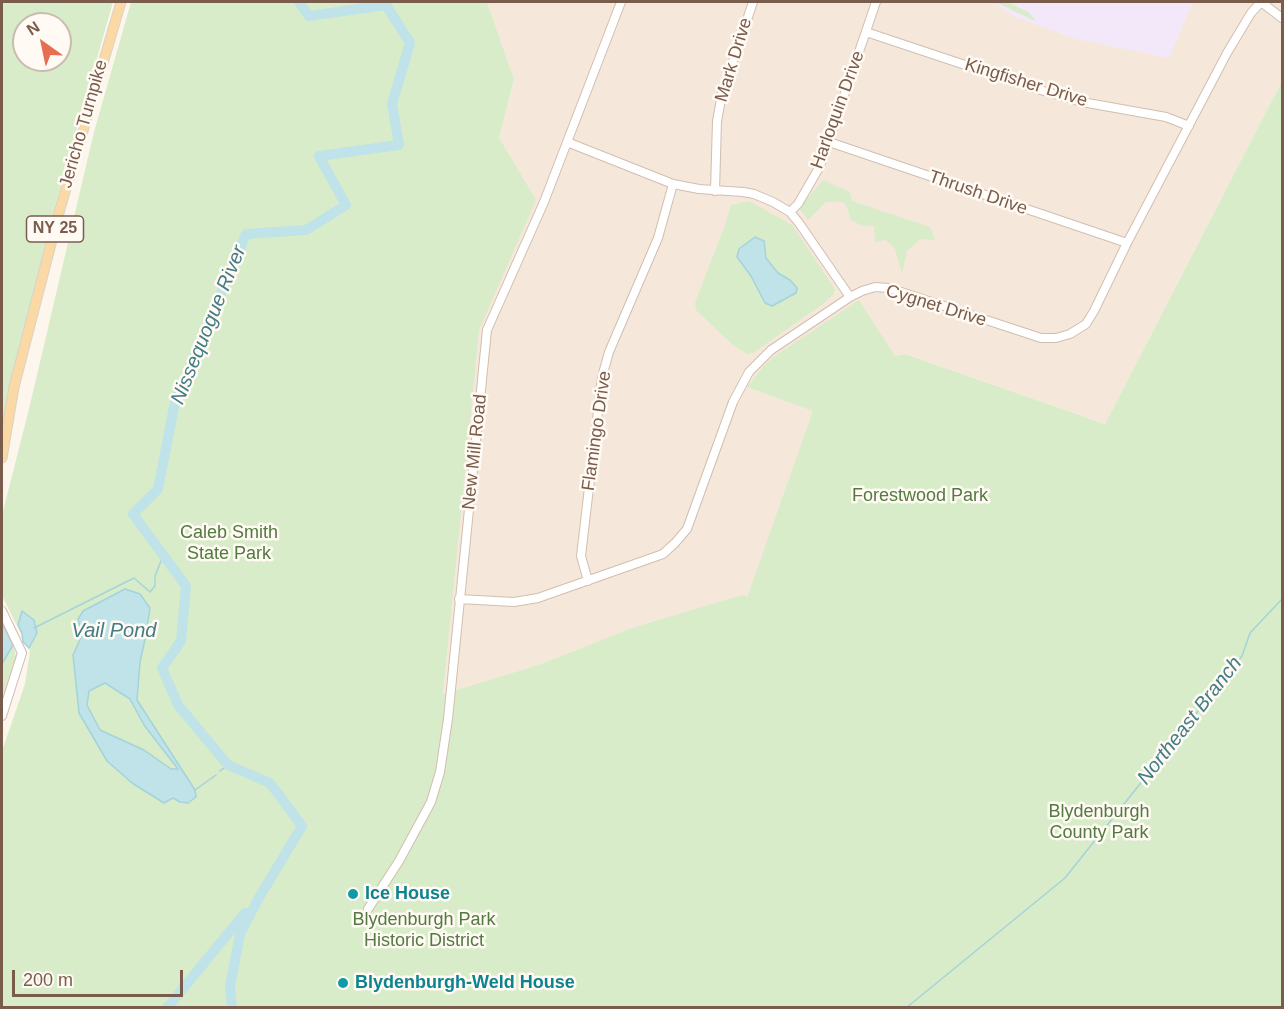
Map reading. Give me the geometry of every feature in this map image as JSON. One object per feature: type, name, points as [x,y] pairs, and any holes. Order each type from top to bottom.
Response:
[{"type":"main road","name":"Jericho Turnpike","points":[[2,458],[14,387],[60,209],[120,2]]},
{"type":"street","points":[[611,2],[620,3]]},
{"type":"street","name":"Mark Drive","points":[[715,190],[717,121],[722,93],[753,2]]},
{"type":"street","name":"Harloquin Drive","points":[[790,212],[798,204],[820,166],[876,2]]},
{"type":"street","points":[[1261,2],[1282,18]]},
{"type":"street","name":"Cygnet Drive","points":[[459,598],[514,602],[538,598],[663,554],[687,528],[733,402],[749,372],[771,350],[850,297],[875,287],[889,288],[1027,335],[1056,338],[1070,334],[1086,324],[1189,126],[1251,13],[1261,2]]},
{"type":"street","name":"New Mill Road","points":[[368,909],[399,861],[431,802],[440,772],[448,719],[487,330],[544,202],[620,3]]},
{"type":"street","name":"Kingfisher Drive","points":[[866,32],[1037,90],[1082,102],[1166,117],[1189,126]]},
{"type":"street","points":[[567,142],[674,184],[754,194],[790,212],[850,297]]},
{"type":"street","name":"Thrush Drive","points":[[829,142],[1127,243]]},
{"type":"street","name":"Flamingo Drive","points":[[588,581],[581,556],[602,377],[609,352],[658,238],[674,184]]},
{"type":"street","points":[[2,611],[22,653],[2,716]]},
{"type":"shaded area","points":[[487,2],[1282,2],[1282,81],[1105,424],[905,354],[895,357],[859,301],[764,365],[747,387],[814,410],[747,597],[633,628],[541,664],[443,694],[489,176],[514,79]]},
{"type":"shaded area","points":[[993,2],[1193,2],[1169,58],[1076,39],[1015,17]]},
{"type":"green space","points":[[2,2],[113,2],[50,224],[2,428]]},
{"type":"green space","points":[[131,2],[487,2],[514,79],[499,138],[536,200],[479,330],[443,694],[541,664],[632,628],[742,595],[747,597],[813,411],[747,387],[764,365],[775,356],[859,300],[895,356],[905,354],[1105,424],[1282,81],[1282,1007],[2,1007],[2,751],[25,684],[30,651],[2,596],[2,515],[94,132]]},
{"type":"green space","points":[[995,2],[1007,2],[1028,12],[1037,22]]},
{"type":"green space","points":[[823,180],[850,192],[852,201],[930,227],[935,240],[920,239],[907,251],[902,274],[895,249],[886,240],[875,242],[874,226],[860,225],[850,219],[848,209],[843,202],[826,202],[808,220],[799,208]]},
{"type":"green space","points":[[749,201],[792,225],[835,289],[833,295],[823,304],[753,353],[747,354],[733,345],[696,310],[695,303],[731,205]],"holes":[[[750,242],[764,248],[766,258],[778,273],[790,280],[791,297],[772,306],[737,257],[745,244]]]},
{"type":"green space","points":[[2,628],[13,645],[16,656],[13,678],[2,711]]},
{"type":"water","points":[[755,237],[764,241],[766,258],[778,273],[790,280],[797,288],[796,293],[772,306],[765,303],[751,276],[737,257],[739,249]]},
{"type":"water","name":"Vail Pond","points":[[125,589],[140,594],[150,608],[140,662],[137,700],[195,790],[196,797],[188,803],[173,798],[164,803],[132,783],[107,761],[79,713],[73,655],[82,635],[78,619],[83,611]],"holes":[[[105,683],[130,699],[144,725],[178,769],[171,769],[144,750],[100,730],[87,705],[89,691]]]},
{"type":"water","points":[[22,611],[34,620],[37,633],[29,648],[23,642],[18,625]]},
{"type":"water","points":[[2,623],[13,645],[2,664]]},
{"type":"waterway","name":"Nissequogue River","points":[[232,1008],[230,987],[240,934],[302,826],[270,783],[228,765],[178,705],[162,668],[181,641],[186,586],[133,514],[158,489],[175,402],[246,234],[306,230],[346,205],[319,156],[399,145],[392,104],[410,43],[386,5],[309,16],[299,2]]},
{"type":"waterway","points":[[34,628],[134,578],[150,592],[155,586],[155,576],[163,556]]},
{"type":"waterway","name":"Northeast Branch","points":[[906,1008],[1065,878],[1242,656],[1250,633],[1282,599]]},
{"type":"waterway","points":[[220,771],[228,765]]},
{"type":"waterway","points":[[195,790],[216,775]]},
{"type":"waterway","points":[[167,1008],[245,913]]},
{"type":"place","name":"Ice House","points":[[353,894]]},
{"type":"place","name":"Blydenburgh-Weld House","points":[[343,983]]},
{"type":"park label","name":"Forestwood Park","points":[[920,496]]},
{"type":"park label","name":"Caleb Smith State Park","points":[[229,543]]},
{"type":"park label","name":"Blydenburgh County Park","points":[[1099,822]]},
{"type":"park label","name":"Blydenburgh Park Historic District","points":[[424,930]]}]
